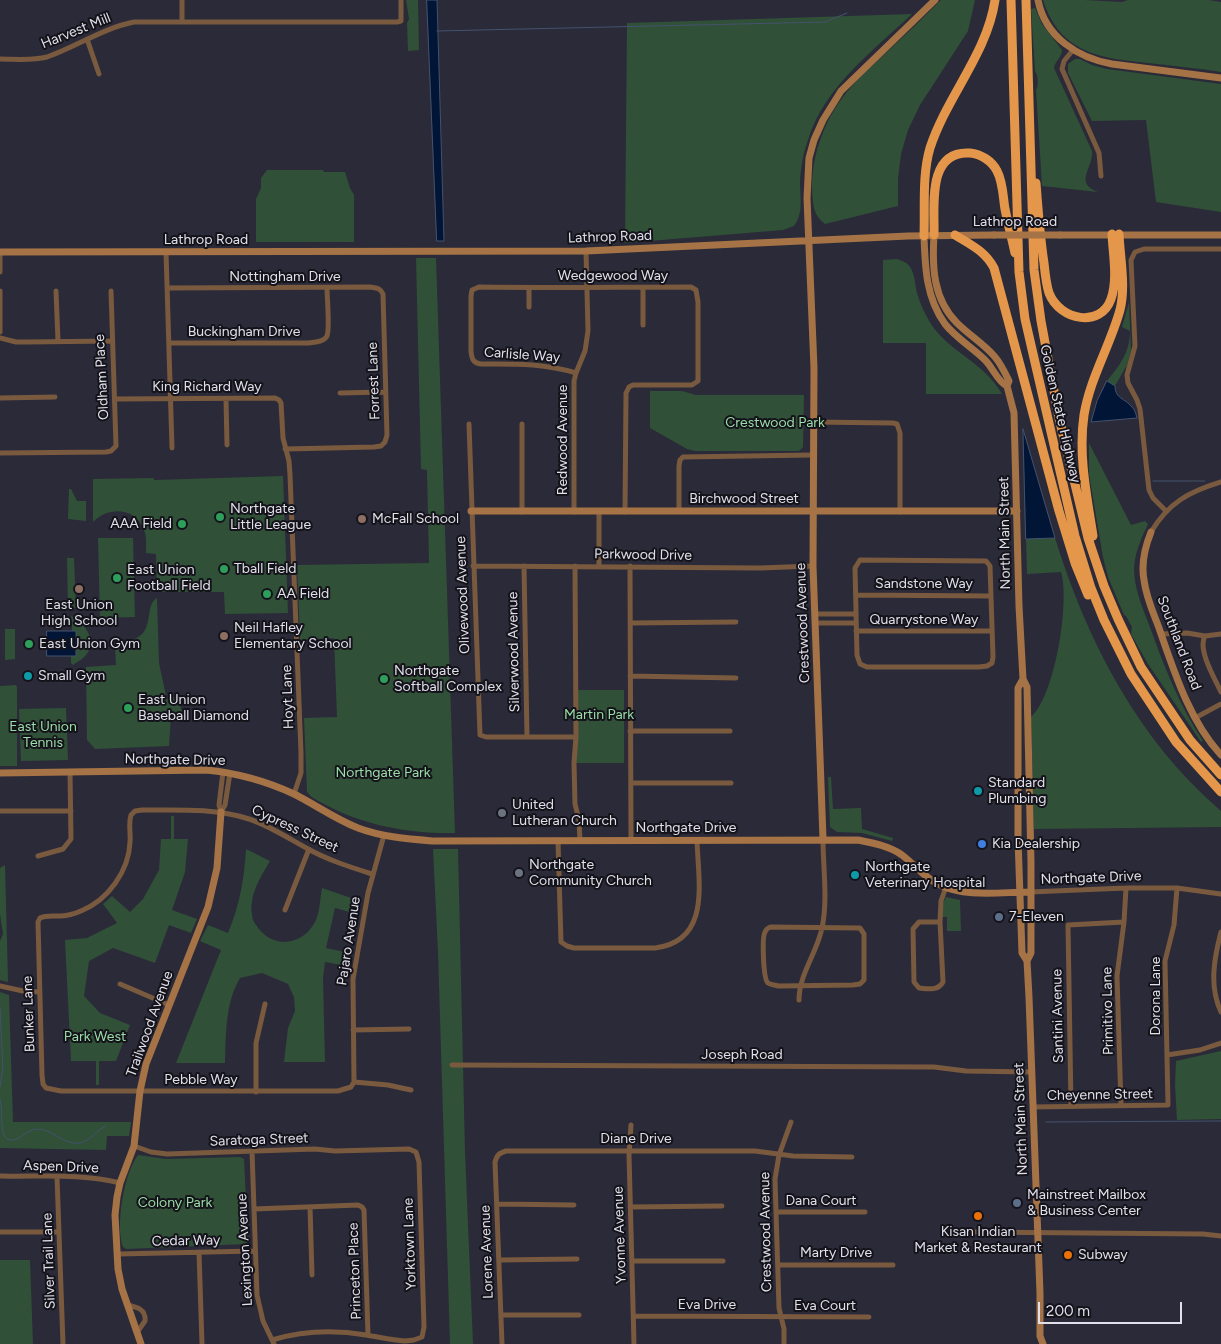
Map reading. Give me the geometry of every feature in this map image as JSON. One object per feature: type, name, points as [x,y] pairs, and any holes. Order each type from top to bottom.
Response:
[{"type":"highway","points":[[929,236],[926,173],[930,148],[948,106],[982,42],[995,0]]},
{"type":"highway","name":"Golden State Highway","points":[[1011,0],[1019,272],[1033,360],[1075,536],[1091,588],[1104,620],[1131,674],[1176,742],[1221,792]]},
{"type":"highway","name":"Golden State Highway","points":[[1026,0],[1034,270],[1041,321],[1059,418],[1088,538],[1118,619],[1141,667],[1190,740],[1221,776]]},
{"type":"highway","points":[[1027,16],[1038,220],[1049,293],[1057,306],[1070,316],[1091,317],[1105,310],[1111,301],[1114,287],[1116,234]]},
{"type":"highway","points":[[929,236],[936,178],[942,164],[957,155],[968,153],[979,155],[993,165],[1000,177],[1019,272]]},
{"type":"highway","points":[[1098,567],[1084,474],[1082,435],[1084,413],[1094,378],[1121,304],[1122,288],[1116,234]]},
{"type":"highway","points":[[955,235],[982,251],[989,258],[994,268],[1070,547],[1085,589],[1102,627],[1131,674]]},
{"type":"street","points":[[182,0],[182,22]]},
{"type":"street","name":"Harvest Mill","points":[[0,59],[46,57],[126,24],[182,22],[397,22],[401,20],[401,0]]},
{"type":"street","name":"Crestwood Avenue","points":[[799,1000],[800,985],[817,945],[822,927],[824,905],[815,624],[812,455],[814,368],[807,198],[808,167],[811,149],[823,120],[841,91],[935,0]]},
{"type":"street","points":[[1038,0],[1047,23],[1062,42],[1073,50],[1098,62],[1221,78]]},
{"type":"street","points":[[87,39],[99,74]]},
{"type":"street","points":[[1073,50],[1064,61],[1062,69],[1099,153],[1101,176]]},
{"type":"street","name":"Lathrop Road","points":[[0,252],[586,251],[955,235],[1221,234]]},
{"type":"street","name":"North Main Street","points":[[929,236],[926,278],[934,302],[952,331],[984,359],[1002,384],[1007,386],[1014,413],[1019,606],[1023,679],[1026,688],[1031,862],[1031,953],[1027,961],[1038,1234],[1040,1336],[1043,1344]]},
{"type":"street","points":[[1166,511],[1153,498],[1149,490],[1140,409],[1128,383],[1127,375],[1135,346],[1130,260],[1135,252],[1142,249],[1221,249]]},
{"type":"street","name":"Redwood Avenue","points":[[574,512],[574,381],[586,343],[586,251]]},
{"type":"street","points":[[0,252],[0,272]]},
{"type":"street","points":[[166,252],[172,448]]},
{"type":"street","name":"Wedgewood Way","points":[[472,355],[472,290],[478,287],[691,287],[696,290],[698,302],[698,380],[692,385],[632,385],[626,393],[625,512]]},
{"type":"street","points":[[643,287],[643,325]]},
{"type":"street","name":"Nottingham Drive","points":[[167,288],[377,288],[383,294],[383,310]]},
{"type":"street","name":"Buckingham Drive","points":[[169,343],[309,343],[319,341],[326,337],[328,333],[327,288]]},
{"type":"street","points":[[529,288],[529,307]]},
{"type":"street","points":[[0,291],[0,332]]},
{"type":"street","points":[[56,291],[58,341]]},
{"type":"street","name":"Oldham Place","points":[[0,453],[101,452],[111,451],[116,446],[111,291]]},
{"type":"street","name":"Forrest Lane","points":[[285,448],[378,446],[384,444],[386,440],[383,310]]},
{"type":"street","points":[[0,338],[16,342],[112,341]]},
{"type":"street","name":"Carlisle Way","points":[[472,355],[473,360],[481,364],[534,364],[555,366],[576,372]]},
{"type":"street","points":[[340,393],[385,392]]},
{"type":"street","points":[[0,398],[55,397]]},
{"type":"street","name":"King Richard Way","points":[[115,399],[277,399],[281,403],[282,418]]},
{"type":"street","points":[[226,399],[227,446]]},
{"type":"street","name":"Hoyt Lane","points":[[282,418],[283,438],[290,475],[301,753],[301,772],[294,794]]},
{"type":"street","points":[[813,422],[893,422],[897,424],[900,433],[900,512]]},
{"type":"street","name":"Olivewood Avenue","points":[[469,424],[480,735],[486,737],[527,737]]},
{"type":"street","points":[[522,424],[522,512]]},
{"type":"street","points":[[679,512],[679,466],[680,460],[685,456],[812,455]]},
{"type":"street","points":[[1151,532],[1166,511],[1186,495],[1203,487],[1221,482]]},
{"type":"street","name":"Birchwood Street","points":[[471,511],[900,512],[1017,510]]},
{"type":"street","points":[[599,512],[599,566]]},
{"type":"street","name":"Southland Road","points":[[1151,532],[1144,558],[1143,579],[1147,596],[1174,672],[1196,718],[1221,755]]},
{"type":"street","points":[[860,560],[973,560],[990,563],[993,657],[990,664],[979,667],[867,667],[860,664],[857,659],[856,595],[855,568],[856,563],[860,560]]},
{"type":"street","name":"Parkwood Drive","points":[[473,566],[760,568],[814,566]]},
{"type":"street","name":"Silverwood Avenue","points":[[524,566],[527,737]]},
{"type":"street","points":[[575,566],[576,737],[574,763],[575,804],[579,820],[580,841]]},
{"type":"street","points":[[630,566],[631,840]]},
{"type":"street","name":"Sandstone Way","points":[[856,595],[991,596]]},
{"type":"street","points":[[815,614],[856,614]]},
{"type":"street","points":[[630,623],[736,622]]},
{"type":"street","points":[[815,624],[856,623]]},
{"type":"street","name":"Quarrystone Way","points":[[856,631],[992,631]]},
{"type":"street","points":[[1161,634],[1187,633],[1205,636],[1221,634]]},
{"type":"street","points":[[1205,636],[1202,642],[1204,655],[1221,692]]},
{"type":"street","points":[[630,676],[736,678]]},
{"type":"street","name":"North Main Street","points":[[1023,679],[1018,688],[1020,892],[1022,953],[1027,961]]},
{"type":"street","points":[[1196,718],[1221,704]]},
{"type":"street","points":[[630,731],[730,731]]},
{"type":"street","points":[[527,737],[576,737]]},
{"type":"street","name":"Northgate Drive","points":[[0,773],[206,770],[227,773],[268,783],[294,794],[339,820],[360,828],[384,835],[433,841],[858,840],[890,848],[930,879],[946,887],[974,893],[1177,888],[1221,894]]},
{"type":"street","points":[[38,856],[63,849],[69,844],[71,839],[70,772]]},
{"type":"street","name":"Trailwood Avenue","points":[[141,1344],[122,1289],[115,1206],[120,1183],[134,1146],[140,1090],[146,1064],[208,907],[214,885],[221,812],[219,805],[227,773]]},
{"type":"street","points":[[631,784],[731,784]]},
{"type":"street","points":[[0,811],[71,810]]},
{"type":"street","name":"Cypress Street","points":[[130,828],[131,815],[135,811],[221,812],[248,818],[263,824],[309,850],[372,874]]},
{"type":"street","name":"Bunker Lane","points":[[46,1088],[43,1084],[42,1075],[38,922],[42,916],[59,916],[81,911],[98,901],[111,889],[128,858],[130,828]]},
{"type":"street","name":"Pajaro Avenue","points":[[354,1082],[352,995],[354,965],[372,874],[384,835]]},
{"type":"street","points":[[558,841],[561,942],[574,948],[655,948],[663,947],[680,939],[691,928],[698,911],[697,840]]},
{"type":"street","points":[[285,910],[309,850]]},
{"type":"street","points":[[940,922],[919,922],[913,929],[914,982],[919,988],[936,989],[942,982],[940,922],[942,901],[946,887]]},
{"type":"street","name":"Primitivo Lane","points":[[1121,1105],[1117,976],[1126,888]]},
{"type":"street","name":"Dorona Lane","points":[[1168,1105],[1165,961],[1174,925],[1177,888]]},
{"type":"street","name":"Santini Avenue","points":[[1071,1106],[1068,925],[1124,922]]},
{"type":"street","points":[[771,927],[856,927],[863,931],[864,980],[857,985],[800,985],[772,985],[766,981],[764,976],[764,932],[771,927]]},
{"type":"street","points":[[1221,932],[1215,954],[1213,973],[1217,1003],[1221,1012]]},
{"type":"street","points":[[120,984],[169,1005]]},
{"type":"street","points":[[0,986],[39,992]]},
{"type":"street","points":[[256,1092],[256,1043],[265,1004]]},
{"type":"street","points":[[353,1030],[409,1029]]},
{"type":"street","points":[[1167,1055],[1200,1050],[1221,1043]]},
{"type":"street","name":"Joseph Road","points":[[452,1065],[934,1067],[966,1071],[1032,1072]]},
{"type":"street","points":[[354,1082],[388,1085],[412,1090]]},
{"type":"street","name":"Pebble Way","points":[[46,1088],[61,1090],[338,1091],[351,1087],[354,1082]]},
{"type":"street","name":"Cheyenne Street","points":[[1033,1107],[1168,1105]]},
{"type":"street","name":"Crestwood Avenue","points":[[784,1344],[784,1329],[779,1308],[775,1179],[780,1155],[792,1122]]},
{"type":"street","name":"Yvonne Avenue","points":[[631,1125],[630,1207],[634,1344]]},
{"type":"street","name":"Saratoga Street","points":[[134,1146],[151,1152],[167,1154],[315,1149],[335,1151],[386,1150]]},
{"type":"street","name":"Yorktown Lane","points":[[368,1335],[394,1340],[414,1340],[420,1339],[423,1335],[418,1155],[414,1150],[409,1149],[386,1150]]},
{"type":"street","name":"Lexington Avenue","points":[[252,1151],[256,1296],[273,1342]]},
{"type":"street","name":"Diane Drive","points":[[496,1159],[498,1154],[506,1151],[745,1151],[780,1155],[852,1156]]},
{"type":"street","name":"Lorene Avenue","points":[[496,1159],[502,1344]]},
{"type":"street","name":"Aspen Drive","points":[[0,1176],[90,1178],[120,1183]]},
{"type":"street","name":"Silver Trail Lane","points":[[57,1177],[63,1344]]},
{"type":"street","points":[[497,1204],[574,1205]]},
{"type":"street","name":"Princeton Place","points":[[310,1207],[358,1205],[362,1206],[364,1210],[368,1335]]},
{"type":"street","points":[[630,1207],[722,1206]]},
{"type":"street","points":[[254,1209],[310,1207],[312,1276]]},
{"type":"street","name":"Dana Court","points":[[776,1212],[865,1212]]},
{"type":"street","points":[[0,1232],[59,1232]]},
{"type":"street","points":[[970,1232],[1203,1234],[1221,1236]]},
{"type":"street","name":"Cedar Way","points":[[118,1254],[255,1251]]},
{"type":"street","points":[[200,1252],[202,1344]]},
{"type":"street","points":[[499,1260],[577,1260]]},
{"type":"street","points":[[632,1261],[722,1261]]},
{"type":"street","name":"Marty Drive","points":[[778,1265],[893,1265]]},
{"type":"street","name":"Trailwood Avenue","points":[[127,1305],[142,1309],[144,1312],[145,1321],[138,1331]]},
{"type":"street","points":[[500,1315],[578,1315]]},
{"type":"street","name":"Eva Drive","points":[[634,1316],[781,1317]]},
{"type":"street","name":"Eva Court","points":[[781,1317],[870,1317]]},
{"type":"street","points":[[273,1342],[287,1336],[316,1333],[368,1335]]},
{"type":"street","name":"North Main Street","points":[[1036,1344],[1040,1336]]},
{"type":"green space","points":[[406,0],[418,0],[419,50],[408,51],[407,23],[409,19]]},
{"type":"green space","points":[[941,0],[975,0],[968,31],[920,105],[908,130],[901,154],[898,179],[898,206],[825,224],[815,212],[812,187],[814,163],[820,139],[830,117],[843,97],[858,80]]},
{"type":"green space","points":[[1043,0],[1122,2],[1128,0],[1209,0],[1221,2],[1221,72],[1130,61],[1098,55],[1071,42],[1060,32],[1050,18]]},
{"type":"green space","points":[[1035,8],[1042,24],[1062,50],[1054,68],[1092,151],[1086,179],[1087,184],[1098,192],[1042,186],[1036,90],[1038,80],[1035,71],[1031,9]]},
{"type":"green space","points":[[912,14],[851,71],[826,103],[815,121],[806,145],[802,165],[800,210],[794,226],[783,230],[625,243],[627,23]]},
{"type":"green space","points":[[1075,59],[1107,69],[1221,84],[1221,212],[1156,202],[1146,120],[1092,121],[1068,73],[1068,64]]},
{"type":"green space","points":[[267,170],[345,172],[354,195],[354,242],[256,242],[256,199],[261,188],[261,178]]},
{"type":"green space","name":"Northgate Park","points":[[416,258],[436,258],[455,833],[422,832],[373,823],[341,812],[315,799],[307,792],[304,718],[337,717],[334,638],[300,640],[297,565],[429,563],[427,470],[421,469]]},
{"type":"green space","points":[[897,259],[909,265],[912,270],[921,305],[938,334],[986,374],[1002,394],[926,394],[926,343],[883,343],[883,260]]},
{"type":"green space","points":[[1129,302],[1131,350],[1127,365],[1115,386],[1107,381],[1120,364],[1130,339],[1130,331],[1122,327]]},
{"type":"green space","name":"Crestwood Park","points":[[650,391],[682,391],[696,395],[804,395],[803,447],[799,451],[695,451],[687,449],[650,428]]},
{"type":"green space","points":[[1089,443],[1131,525],[1145,521],[1148,524],[1140,541],[1135,559],[1136,586],[1168,673],[1180,701],[1203,741],[1201,742],[1148,664],[1131,634],[1132,627],[1124,615],[1108,577],[1089,474]]},
{"type":"green space","name":"Northgate Little League","points":[[283,476],[288,613],[225,614],[224,592],[157,592],[156,554],[146,553],[146,536],[140,522],[128,513],[114,511],[106,513],[93,522],[93,479],[154,478],[154,480]]},
{"type":"green space","points":[[69,489],[71,489],[77,501],[86,501],[86,521],[68,519]]},
{"type":"green space","name":"East Union Football Field","points":[[98,538],[133,538],[135,617],[100,618]]},
{"type":"green space","points":[[1055,538],[1083,614],[1119,686],[1140,721],[1165,753],[1191,783],[1221,811],[1221,827],[1034,829],[1031,717],[1040,706],[1053,670],[1062,626],[1063,586],[1061,572],[1027,574],[1026,539]]},
{"type":"green space","points":[[67,558],[74,558],[76,608],[68,608]]},
{"type":"green space","name":"East Union Baseball Diamond","points":[[157,598],[159,663],[166,696],[168,700],[177,696],[182,712],[171,715],[169,746],[95,749],[87,740],[86,667],[116,665],[115,648],[143,633],[146,629],[151,604]]},
{"type":"green space","points":[[71,616],[85,628],[91,644],[86,655],[73,665],[71,663],[71,656],[76,656],[76,631],[72,631]]},
{"type":"green space","points":[[5,629],[15,629],[15,659],[5,660]]},
{"type":"green space","points":[[16,685],[17,766],[0,766],[0,686]]},
{"type":"green space","name":"Martin Park","points":[[575,690],[624,690],[624,763],[574,763]]},
{"type":"green space","name":"East Union Tennis","points":[[66,708],[68,760],[21,761],[19,709]]},
{"type":"green space","points":[[828,777],[831,777],[833,809],[861,808],[862,829],[893,838],[892,841],[862,833],[837,832],[830,827]]},
{"type":"green space","name":"Park West","points":[[171,816],[174,816],[174,839],[188,839],[185,872],[172,910],[197,919],[191,933],[169,925],[155,963],[113,948],[89,961],[84,996],[100,1013],[130,1025],[116,1061],[99,1061],[99,1085],[96,1085],[96,1061],[71,1061],[65,940],[87,938],[117,923],[103,904],[112,896],[130,912],[143,899],[159,870],[161,839],[171,839]]},
{"type":"green space","points":[[246,849],[270,861],[256,887],[252,901],[252,917],[259,929],[273,940],[288,942],[296,940],[310,930],[318,914],[322,888],[360,901],[357,914],[335,908],[326,948],[349,953],[347,966],[325,962],[323,978],[325,1062],[284,1062],[288,1028],[295,1011],[294,997],[288,984],[262,973],[240,978],[235,988],[227,1019],[225,1063],[176,1063],[221,950],[200,941],[208,925],[228,933],[241,892]]},
{"type":"green space","points":[[433,849],[458,849],[465,1152],[473,1344],[450,1344]]},
{"type":"green space","points":[[5,865],[8,982],[0,980],[0,941],[3,934],[0,914],[0,868]]},
{"type":"green space","points":[[946,897],[960,900],[961,931],[947,931],[947,917],[941,917]]},
{"type":"green space","points":[[0,992],[9,995],[13,1122],[131,1122],[129,1136],[107,1136],[106,1150],[0,1148]]},
{"type":"green space","points":[[1221,1051],[1221,1119],[1177,1120],[1176,1061]]},
{"type":"green space","name":"Colony Park","points":[[138,1155],[166,1159],[240,1157],[244,1159],[248,1241],[246,1244],[126,1249],[123,1247],[120,1226],[122,1200],[129,1174]]},
{"type":"green space","points":[[0,1260],[30,1260],[33,1344],[0,1344]]},
{"type":"water","points":[[427,0],[437,0],[444,241],[437,241]]},
{"type":"water","points":[[1107,381],[1115,386],[1119,396],[1133,408],[1137,418],[1091,422],[1097,401]]},
{"type":"water","points":[[1023,429],[1055,538],[1026,539]]},
{"type":"water","points":[[47,631],[76,631],[76,656],[47,656]]},
{"type":"waterway","points":[[437,31],[825,22],[847,13]]},
{"type":"waterway","points":[[1153,481],[1205,481]]},
{"type":"waterway","points":[[0,1008],[3,1068],[0,1087]]},
{"type":"waterway","points":[[0,1099],[3,1133],[9,1140],[16,1139],[32,1130],[42,1129],[69,1142],[80,1143],[106,1126]]},
{"type":"waterway","points":[[1046,1122],[1221,1121]]},
{"type":"place","name":"Northgate Little League","points":[[220,517]]},
{"type":"place","name":"McFall School","points":[[362,519]]},
{"type":"place","name":"AAA Field","points":[[182,524]]},
{"type":"place","name":"Tball Field","points":[[224,569]]},
{"type":"place","name":"East Union Football Field","points":[[117,578]]},
{"type":"place","name":"East Union High School","points":[[79,589]]},
{"type":"place","name":"AA Field","points":[[267,594]]},
{"type":"place","name":"Neil Hafley Elementary School","points":[[224,636]]},
{"type":"place","name":"East Union Gym","points":[[29,644]]},
{"type":"place","name":"Small Gym","points":[[28,676]]},
{"type":"place","name":"Northgate Softball Complex","points":[[384,679]]},
{"type":"place","name":"East Union Baseball Diamond","points":[[128,708]]},
{"type":"place","name":"Standard Plumbing","points":[[978,791]]},
{"type":"place","name":"United Lutheran Church","points":[[502,813]]},
{"type":"place","name":"Kia Dealership","points":[[982,844]]},
{"type":"place","name":"Northgate Community Church","points":[[519,873]]},
{"type":"place","name":"Northgate Veterinary Hospital","points":[[855,875]]},
{"type":"place","name":"7-Eleven","points":[[999,917]]},
{"type":"place","name":"Mainstreet Mailbox & Business Center","points":[[1017,1203]]},
{"type":"place","name":"Kisan Indian Market & Restaurant","points":[[978,1216]]},
{"type":"place","name":"Subway","points":[[1068,1255]]}]
